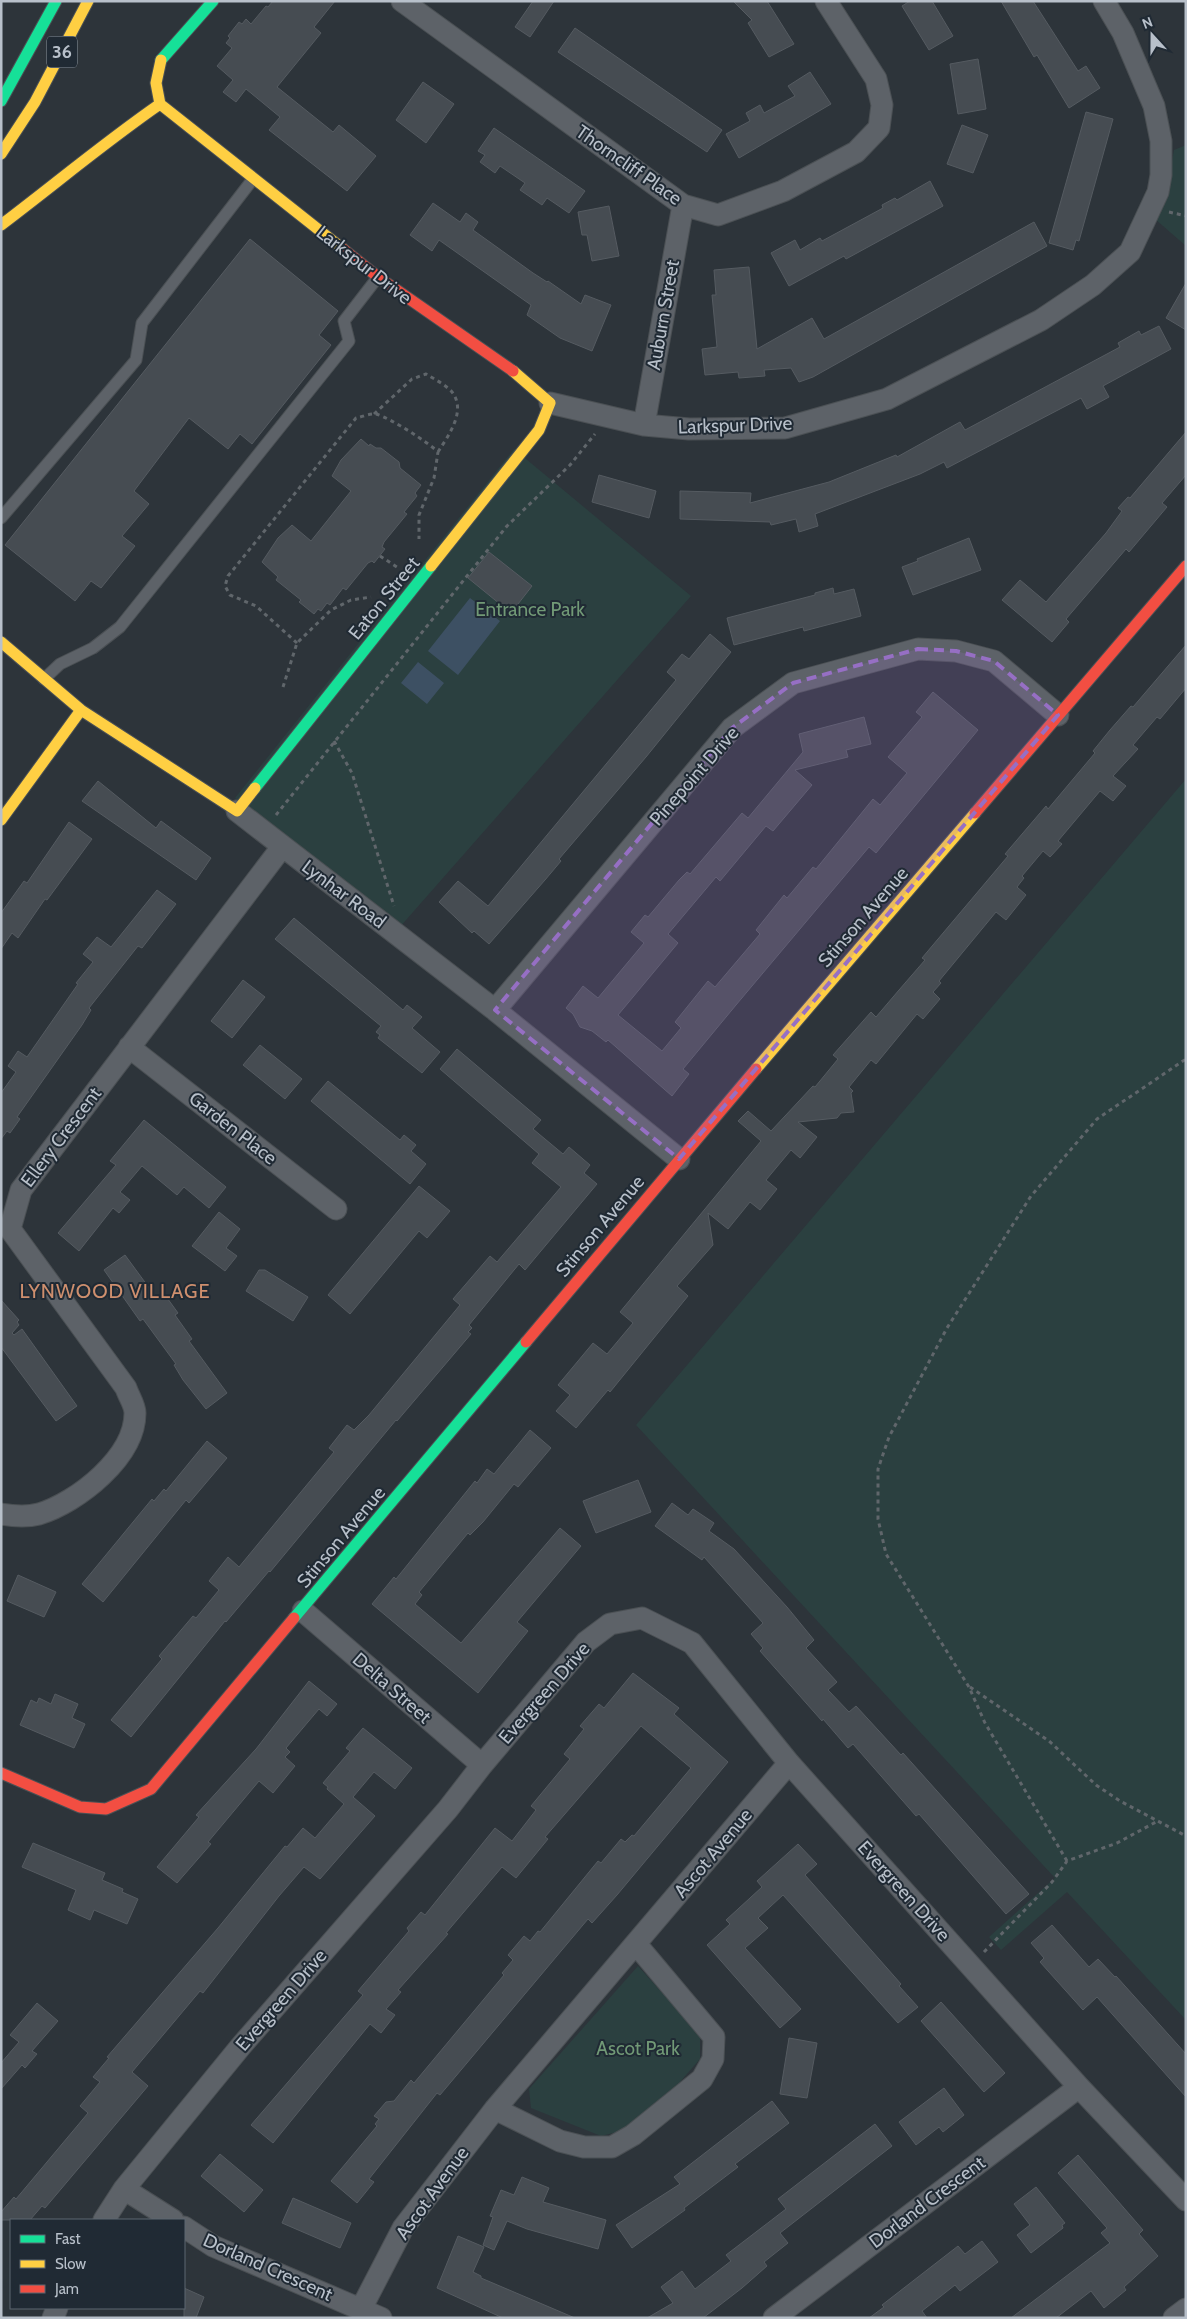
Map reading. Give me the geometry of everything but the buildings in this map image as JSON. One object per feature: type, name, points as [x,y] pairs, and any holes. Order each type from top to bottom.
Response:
[{"type":"street","name":"36","points":[[1,100],[56,1]]},
{"type":"street","name":"36","points":[[1,154],[35,102],[88,1]]},
{"type":"street","points":[[1,224],[57,183],[109,139],[160,104],[156,83],[159,62],[213,1]]},
{"type":"street","name":"Thorncliff Place","points":[[402,1],[683,205],[718,215],[783,191],[856,152],[878,128],[882,105],[876,79],[826,1]]},
{"type":"street","name":"Larkspur Drive","points":[[160,104],[211,142],[253,179],[378,277],[522,378],[550,403],[644,424],[689,429],[785,428],[887,399],[1040,320],[1093,285],[1130,252],[1158,192],[1161,175],[1160,141],[1154,106],[1123,34],[1104,1]]},
{"type":"street","name":"Auburn Street","points":[[644,424],[683,205]]},
{"type":"street","name":"Eaton Street","points":[[237,811],[539,430],[550,403]]},
{"type":"street","name":"Stinson Avenue","points":[[1,1773],[80,1807],[106,1810],[152,1789],[303,1611],[679,1159],[1186,566]]},
{"type":"street","name":"Lynhar Road","points":[[1,642],[81,710],[237,811],[495,1010],[679,1159]]},
{"type":"street","name":"Pinepoint Drive","points":[[495,1010],[732,728],[793,683],[918,649],[956,651],[994,661],[1058,715]]},
{"type":"street","points":[[1,820],[81,710]]},
{"type":"street","name":"Ellery Crescent","points":[[1,1514],[15,1517],[39,1514],[68,1500],[93,1484],[114,1464],[128,1437],[135,1412],[126,1388],[10,1229],[21,1190],[282,847]]},
{"type":"street","name":"Garden Place","points":[[129,1047],[336,1209]]},
{"type":"street","name":"Delta Street","points":[[303,1611],[482,1765]]},
{"type":"street","name":"Evergreen Drive","points":[[105,2219],[124,2189],[241,2046],[448,1809],[482,1765],[586,1642],[610,1624],[642,1618],[692,1643],[789,1763],[1079,2087],[1186,2200]]},
{"type":"street","name":"Ascot Avenue","points":[[361,2309],[403,2228],[495,2109],[789,1763]]},
{"type":"street","points":[[495,2109],[560,2141],[584,2148],[612,2146],[633,2135],[702,2079],[713,2059],[714,2036],[636,1944]]},
{"type":"street","name":"Dorland Crescent","points":[[774,2318],[1079,2087]]},
{"type":"street","points":[[124,2189],[170,2219]]},
{"type":"street","name":"Dorland Crescent","points":[[185,2228],[213,2246],[381,2318]]},
{"type":"street","points":[[1174,2318],[1186,2309]]},
{"type":"lane","points":[[1,518],[136,360],[142,323],[253,179]]},
{"type":"lane","points":[[44,679],[60,664],[93,648],[120,627],[349,341],[344,321],[378,277]]},
{"type":"path","points":[[297,643],[256,606],[230,595],[224,586],[228,576],[356,418],[374,414],[412,379],[426,374],[451,390],[457,400],[457,414],[450,433],[438,452],[434,478],[419,515],[419,539]]},
{"type":"path","points":[[374,414],[430,444],[438,452]]},
{"type":"path","points":[[263,832],[507,526],[575,458],[597,432],[603,416]]},
{"type":"path","points":[[283,687],[297,643],[331,610],[351,600],[371,597]]},
{"type":"path","points":[[334,741],[352,773],[394,902],[394,912],[389,929]]},
{"type":"path","points":[[1067,1861],[985,1723],[969,1687],[886,1554],[878,1519],[878,1470],[889,1437],[947,1328],[1031,1196],[1097,1119],[1186,1060]]},
{"type":"path","points":[[969,1687],[1049,1741],[1096,1785],[1157,1822],[1186,1836]]},
{"type":"path","points":[[971,1965],[1052,1882],[1067,1861],[1117,1843],[1157,1822]]},
{"type":"highlighted area","points":[[918,649],[956,651],[994,661],[1058,715],[679,1159],[495,1010],[732,728],[793,683]]},
{"type":"green space","points":[[1186,145],[1186,246],[1155,219],[1168,182],[1174,150]]},
{"type":"green space","name":"Entrance Park","points":[[514,449],[691,596],[399,928],[235,798]]},
{"type":"green space","points":[[1186,779],[1186,2020],[1067,1892],[1001,1950],[989,1937],[1055,1878],[636,1425]]},
{"type":"green space","name":"Ascot Park","points":[[638,1966],[700,2035],[700,2059],[679,2083],[621,2131],[601,2136],[531,2108],[529,2089]]},
{"type":"water","points":[[470,598],[500,621],[458,675],[428,651]]},
{"type":"water","points":[[418,662],[444,683],[427,704],[401,683]]},
{"type":"traffic: fast","points":[[1,101],[56,1]]},
{"type":"traffic: fast","points":[[161,60],[213,1]]},
{"type":"traffic: fast","points":[[255,788],[431,566]]},
{"type":"traffic: fast","points":[[294,1618],[526,1342]]},
{"type":"traffic: slow","points":[[1,154],[35,102],[88,1]]},
{"type":"traffic: slow","points":[[161,60],[156,83],[160,104],[343,249]]},
{"type":"traffic: slow","points":[[1,225],[99,148],[160,104]]},
{"type":"traffic: slow","points":[[431,566],[539,430],[550,403],[513,371]]},
{"type":"traffic: slow","points":[[1,642],[81,710],[237,811],[255,788]]},
{"type":"traffic: slow","points":[[1,820],[81,710]]},
{"type":"traffic: slow","points":[[756,1069],[975,813]]},
{"type":"traffic: jam","points":[[343,249],[378,277],[513,371]]},
{"type":"traffic: jam","points":[[975,813],[1186,566]]},
{"type":"traffic: jam","points":[[526,1342],[756,1069]]},
{"type":"traffic: jam","points":[[1,1773],[80,1807],[106,1809],[151,1789],[294,1618]]},
{"type":"district","name":"LYNWOOD VILLAGE","points":[[115,1291]]}]
